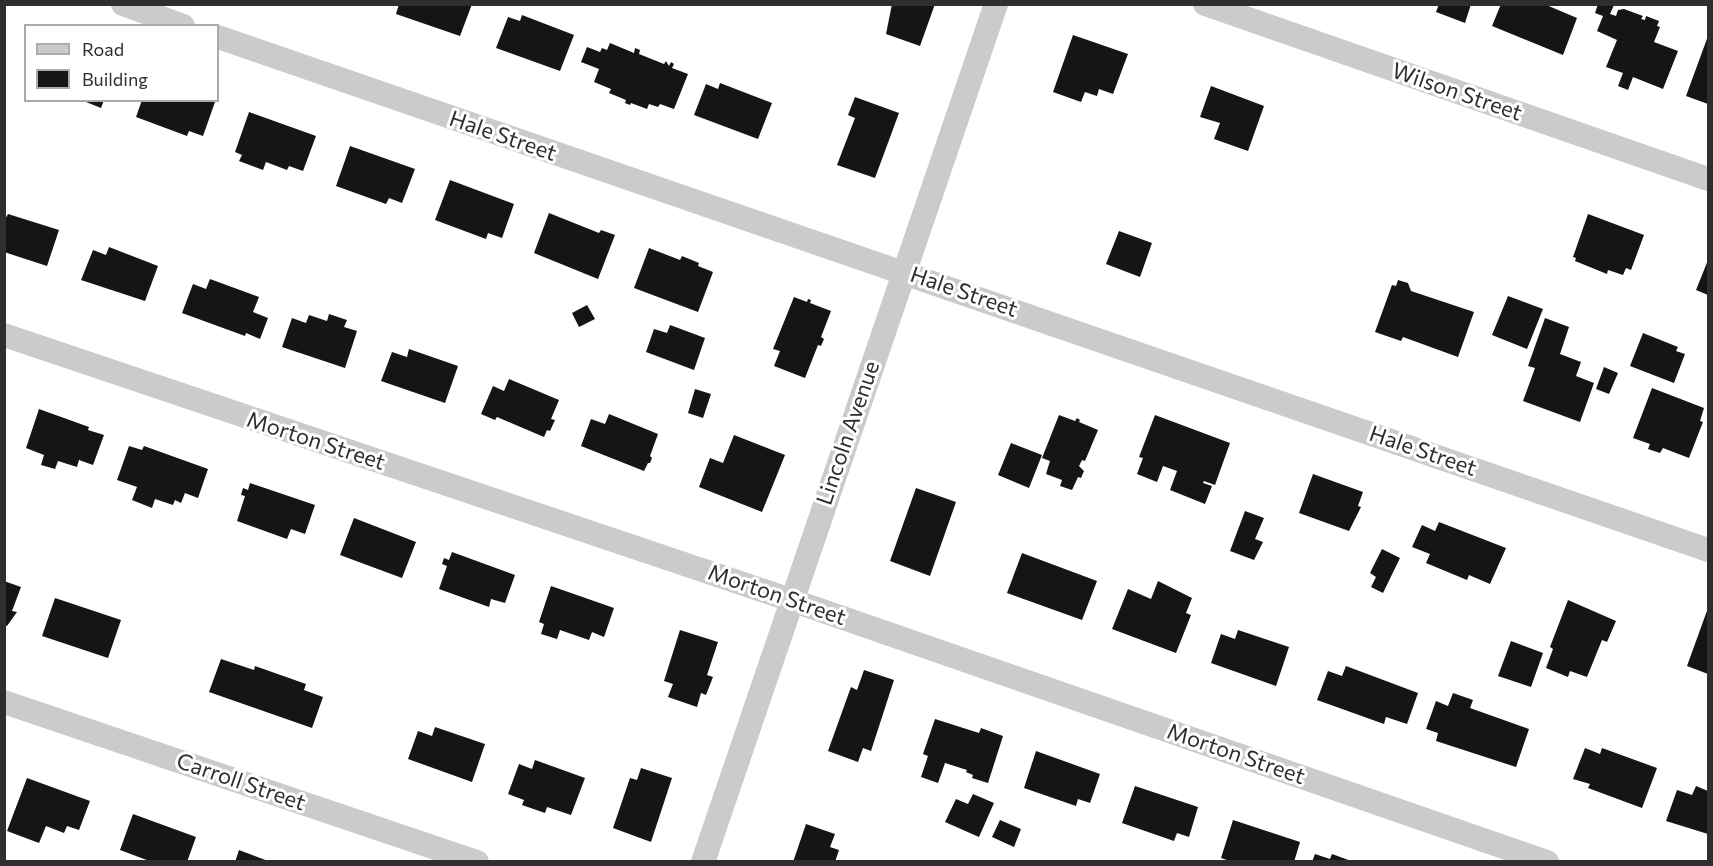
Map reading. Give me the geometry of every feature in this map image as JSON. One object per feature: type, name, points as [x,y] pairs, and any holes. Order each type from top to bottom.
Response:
[{"type":"street","points":[[123,4],[178,24]]},
{"type":"street","name":"Lincoln Avenue","points":[[703,861],[996,4]]},
{"type":"street","name":"Wilson Street","points":[[1204,4],[1708,178]]},
{"type":"street","name":"Hale Street","points":[[219,38],[903,271],[1708,550]]},
{"type":"street","name":"Morton Street","points":[[4,335],[791,600],[1547,861]]},
{"type":"street","name":"Carroll Street","points":[[4,702],[477,861]]},
{"type":"building","points":[[399,4],[472,4],[460,36],[396,14]]},
{"type":"building","points":[[892,4],[935,4],[920,46],[886,34]]},
{"type":"building","points":[[1439,4],[1471,4],[1465,23],[1436,12]]},
{"type":"building","points":[[1501,4],[1544,4],[1577,18],[1563,55],[1492,26]]},
{"type":"building","points":[[1598,4],[1614,5],[1610,14],[1616,16],[1618,10],[1624,9],[1643,16],[1641,19],[1645,20],[1646,16],[1659,21],[1657,26],[1660,27],[1654,42],[1678,51],[1663,89],[1633,77],[1628,90],[1618,86],[1623,73],[1606,67],[1617,40],[1597,31],[1603,16],[1595,13]]},
{"type":"building","points":[[522,15],[574,35],[560,71],[496,48],[508,17],[520,21]]},
{"type":"building","points":[[1073,35],[1128,54],[1113,94],[1099,89],[1097,96],[1085,92],[1081,102],[1053,92]]},
{"type":"building","points":[[1708,36],[1708,104],[1686,96]]},
{"type":"building","points":[[610,43],[634,53],[635,48],[640,50],[639,54],[664,64],[666,61],[669,66],[671,62],[674,64],[672,68],[688,74],[674,109],[660,104],[658,107],[649,104],[647,109],[631,103],[630,105],[625,103],[626,100],[609,93],[611,89],[594,82],[599,69],[581,62],[587,47],[600,52],[602,48],[607,50]]},
{"type":"building","points":[[720,83],[772,103],[758,139],[694,115],[706,84],[718,89]]},
{"type":"building","points":[[1211,86],[1264,106],[1248,151],[1214,139],[1220,123],[1200,117]]},
{"type":"building","points":[[855,97],[899,113],[875,178],[837,165],[855,118],[848,115]]},
{"type":"building","points":[[86,102],[103,102],[101,108]]},
{"type":"building","points":[[141,102],[215,102],[203,136],[189,131],[187,136],[136,117]]},
{"type":"building","points":[[249,112],[316,136],[303,171],[289,166],[287,170],[266,162],[263,170],[239,161],[242,155],[235,152]]},
{"type":"building","points":[[350,146],[415,169],[402,203],[389,198],[386,204],[336,186]]},
{"type":"building","points":[[450,180],[514,204],[502,238],[488,233],[486,239],[435,220]]},
{"type":"building","points":[[549,213],[599,233],[601,230],[615,235],[598,279],[534,253]]},
{"type":"building","points":[[8,214],[59,230],[47,266],[4,252],[4,221]]},
{"type":"building","points":[[1588,214],[1644,235],[1631,270],[1626,268],[1623,275],[1608,270],[1607,274],[1575,261],[1576,258],[1573,257]]},
{"type":"building","points":[[1119,231],[1152,243],[1140,277],[1106,264]]},
{"type":"building","points":[[109,247],[158,266],[145,301],[81,280],[93,250],[106,255]]},
{"type":"building","points":[[649,248],[680,260],[682,256],[713,272],[698,312],[634,288]]},
{"type":"building","points":[[1708,260],[1708,295],[1696,290]]},
{"type":"building","points":[[210,279],[259,297],[253,312],[268,318],[260,339],[246,333],[245,336],[182,313],[193,284],[206,289]]},
{"type":"building","points":[[1398,280],[1408,283],[1411,291],[1474,312],[1458,357],[1403,337],[1401,341],[1375,332],[1392,285],[1396,286]]},
{"type":"building","points":[[1508,296],[1543,309],[1527,349],[1492,335]]},
{"type":"building","points":[[794,297],[807,302],[808,299],[811,300],[810,303],[831,311],[821,337],[824,339],[821,346],[818,345],[805,378],[774,366],[780,351],[773,349]]},
{"type":"building","points":[[587,305],[595,319],[579,327],[572,313]]},
{"type":"building","points":[[329,314],[347,320],[344,327],[357,331],[345,368],[282,347],[292,318],[306,323],[309,315],[327,321]]},
{"type":"building","points":[[1545,318],[1569,327],[1560,354],[1581,362],[1576,376],[1594,383],[1580,422],[1523,401],[1535,368],[1528,366]]},
{"type":"building","points":[[670,325],[705,338],[694,370],[646,352],[654,329],[667,333]]},
{"type":"building","points":[[1643,333],[1678,347],[1676,351],[1685,354],[1674,383],[1630,366]]},
{"type":"building","points":[[409,349],[458,366],[445,403],[381,381],[392,352],[407,357]]},
{"type":"building","points":[[1604,367],[1618,373],[1609,394],[1596,389]]},
{"type":"building","points":[[509,379],[559,400],[551,419],[555,420],[544,437],[497,417],[495,420],[481,414],[493,386],[504,391]]},
{"type":"building","points":[[1652,388],[1704,408],[1700,421],[1703,422],[1689,458],[1663,448],[1660,453],[1648,449],[1650,444],[1633,438]]},
{"type":"building","points":[[695,389],[711,394],[703,418],[688,413]]},
{"type":"building","points":[[39,409],[89,427],[88,430],[104,435],[93,465],[79,460],[77,467],[58,461],[55,469],[41,465],[44,455],[26,448]]},
{"type":"building","points":[[609,414],[658,434],[650,456],[652,458],[644,471],[581,446],[591,419],[605,424]]},
{"type":"building","points":[[1059,415],[1075,421],[1077,418],[1079,422],[1098,430],[1085,461],[1082,460],[1079,466],[1084,471],[1081,478],[1078,477],[1072,490],[1060,486],[1062,480],[1046,474],[1050,461],[1042,458]]},
{"type":"building","points":[[1155,415],[1230,443],[1215,485],[1204,481],[1203,483],[1212,486],[1205,504],[1170,490],[1177,471],[1163,466],[1157,482],[1137,474],[1143,458],[1139,457]]},
{"type":"building","points":[[734,435],[785,455],[762,512],[699,487],[710,458],[723,463]]},
{"type":"building","points":[[1011,443],[1042,455],[1029,488],[998,475]]},
{"type":"building","points":[[129,446],[142,450],[144,446],[208,469],[198,498],[185,493],[181,503],[175,500],[173,505],[155,499],[152,508],[132,500],[137,487],[117,480]]},
{"type":"building","points":[[1313,474],[1363,492],[1358,506],[1361,507],[1349,531],[1299,513]]},
{"type":"building","points":[[250,483],[315,505],[305,534],[291,529],[287,539],[237,521],[245,496],[241,495],[243,488],[248,490]]},
{"type":"building","points":[[916,488],[956,502],[930,576],[890,561]]},
{"type":"building","points":[[1245,511],[1264,518],[1255,539],[1263,542],[1254,560],[1230,551]]},
{"type":"building","points":[[354,518],[416,542],[402,578],[340,555]]},
{"type":"building","points":[[1439,522],[1506,548],[1490,584],[1469,575],[1467,580],[1426,563],[1430,554],[1412,547],[1422,525],[1435,531]]},
{"type":"building","points":[[1382,549],[1400,558],[1383,593],[1371,587],[1376,577],[1370,573]]},
{"type":"building","points":[[452,552],[515,575],[505,603],[491,599],[489,607],[439,589],[447,566],[442,564],[444,558],[449,560]]},
{"type":"building","points":[[1022,553],[1097,581],[1082,620],[1007,593]]},
{"type":"building","points":[[4,581],[21,587],[12,611],[17,612],[7,626],[4,625]]},
{"type":"building","points":[[1158,581],[1192,598],[1186,613],[1191,615],[1176,653],[1112,629],[1128,589],[1151,599]]},
{"type":"building","points":[[551,586],[614,608],[604,637],[592,632],[589,640],[560,630],[557,639],[541,634],[544,624],[539,622]]},
{"type":"building","points":[[55,598],[121,620],[108,658],[42,636]]},
{"type":"building","points":[[1568,600],[1616,621],[1607,642],[1602,640],[1587,677],[1570,671],[1568,677],[1546,668],[1553,649],[1550,647]]},
{"type":"building","points":[[1708,608],[1708,674],[1687,666]]},
{"type":"building","points":[[680,630],[718,642],[707,675],[713,677],[706,695],[701,693],[697,707],[668,697],[673,684],[664,681]]},
{"type":"building","points":[[1238,630],[1289,647],[1276,686],[1211,663],[1221,634],[1235,639]]},
{"type":"building","points":[[1511,641],[1543,653],[1531,687],[1498,676]]},
{"type":"building","points":[[221,659],[254,670],[255,666],[306,684],[304,690],[323,697],[312,728],[209,692]]},
{"type":"building","points":[[1346,666],[1418,693],[1407,724],[1386,717],[1384,724],[1317,700],[1328,671],[1342,676]]},
{"type":"building","points":[[864,670],[894,680],[871,751],[863,748],[858,762],[828,751],[851,687],[857,690]]},
{"type":"building","points":[[1453,693],[1473,700],[1470,708],[1529,729],[1516,767],[1436,741],[1438,733],[1426,729],[1436,701],[1448,706]]},
{"type":"building","points":[[935,719],[979,733],[981,728],[1003,736],[988,783],[972,778],[973,775],[966,772],[967,770],[945,763],[938,783],[921,777],[928,756],[923,754]]},
{"type":"building","points":[[435,727],[485,744],[472,782],[408,759],[418,731],[432,736]]},
{"type":"building","points":[[1585,748],[1600,754],[1602,748],[1657,768],[1642,808],[1588,788],[1590,784],[1573,779]]},
{"type":"building","points":[[1036,751],[1100,774],[1090,803],[1078,799],[1076,806],[1024,788]]},
{"type":"building","points":[[535,760],[585,778],[571,815],[547,807],[545,813],[522,805],[524,800],[508,794],[519,764],[532,769]]},
{"type":"building","points":[[641,768],[672,778],[651,842],[613,828],[630,778],[637,780]]},
{"type":"building","points":[[27,778],[90,801],[79,830],[67,826],[64,833],[46,826],[39,843],[7,831]]},
{"type":"building","points":[[1135,786],[1198,807],[1189,837],[1177,833],[1174,841],[1122,823]]},
{"type":"building","points":[[1696,786],[1708,791],[1708,834],[1666,821],[1677,790],[1692,795]]},
{"type":"building","points":[[973,794],[994,803],[979,837],[945,822],[956,799],[968,804]]},
{"type":"building","points":[[133,814],[196,837],[187,862],[152,862],[120,850]]},
{"type":"building","points":[[1000,820],[1021,829],[1014,847],[992,837]]},
{"type":"building","points":[[1233,820],[1300,842],[1294,862],[1233,862],[1221,858]]},
{"type":"building","points":[[806,824],[835,834],[830,847],[839,850],[835,862],[793,862]]},
{"type":"building","points":[[239,850],[268,861],[268,862],[235,862]]},
{"type":"building","points":[[1315,854],[1330,859],[1332,854],[1354,862],[1312,862]]}]
